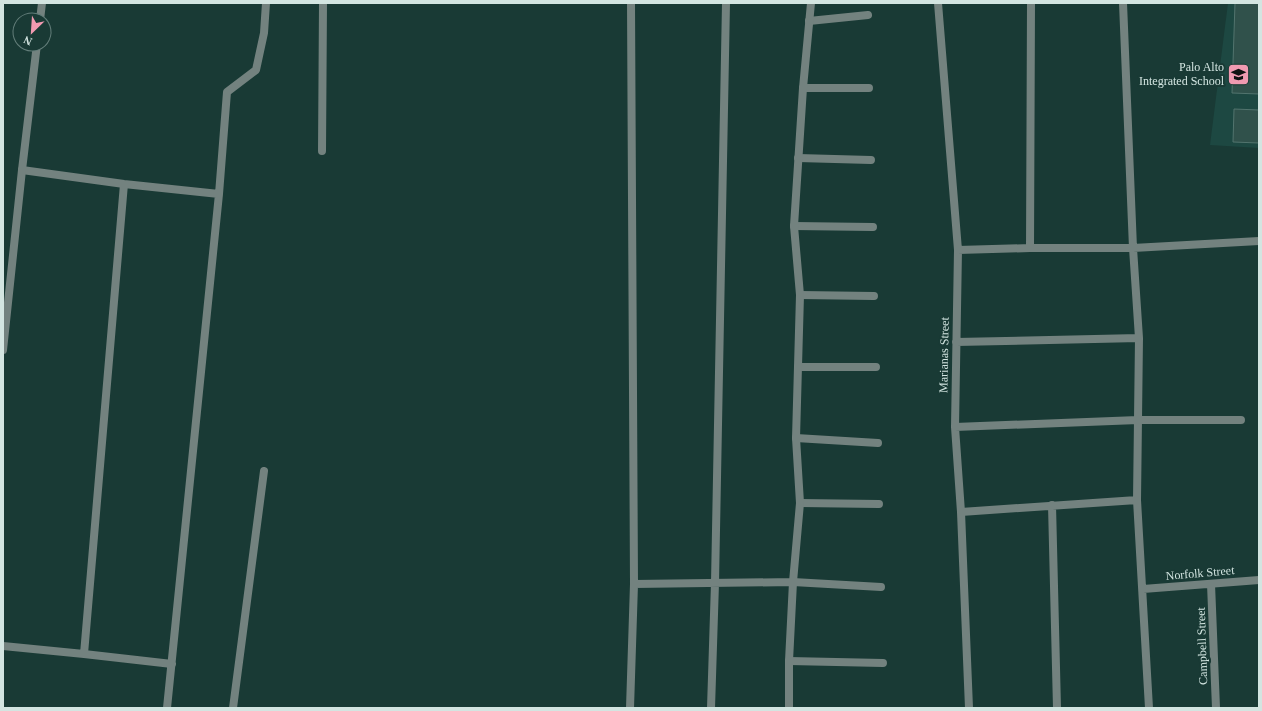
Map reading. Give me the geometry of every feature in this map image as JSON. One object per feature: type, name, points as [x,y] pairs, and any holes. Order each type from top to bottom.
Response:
[{"type":"street","points":[[167,708],[219,194],[227,92],[256,70],[264,33],[266,3]]},
{"type":"street","points":[[322,151],[323,3]]},
{"type":"street","points":[[630,708],[634,584],[631,3]]},
{"type":"street","points":[[711,708],[715,583],[726,3]]},
{"type":"street","points":[[789,708],[789,661],[793,582],[800,503],[796,438],[800,295],[794,226],[803,88],[811,3]]},
{"type":"street","name":"Marianas Street","points":[[938,3],[958,250],[955,427],[961,512],[969,708]]},
{"type":"street","points":[[1030,248],[1031,3]]},
{"type":"street","points":[[1123,3],[1133,248],[1139,338],[1137,500],[1149,708]]},
{"type":"street","points":[[809,21],[868,15]]},
{"type":"street","points":[[3,350],[36,52]]},
{"type":"street","points":[[803,88],[869,88]]},
{"type":"street","points":[[798,158],[871,160]]},
{"type":"street","points":[[22,170],[124,184],[219,194]]},
{"type":"street","points":[[84,654],[124,184]]},
{"type":"street","points":[[794,226],[873,227]]},
{"type":"street","points":[[958,250],[1133,248],[1259,241]]},
{"type":"street","points":[[800,295],[874,296]]},
{"type":"street","points":[[956,342],[1139,338]]},
{"type":"street","points":[[798,367],[876,367]]},
{"type":"street","points":[[955,427],[1138,420],[1241,420]]},
{"type":"street","points":[[796,438],[878,443]]},
{"type":"street","points":[[233,708],[264,471]]},
{"type":"street","points":[[961,512],[1137,500]]},
{"type":"street","points":[[800,503],[879,504]]},
{"type":"street","points":[[1052,505],[1057,708]]},
{"type":"street","name":"Norfolk Street","points":[[1143,589],[1259,580]]},
{"type":"street","points":[[634,584],[793,582],[882,587]]},
{"type":"street","name":"Campbell Street","points":[[1211,584],[1216,708]]},
{"type":"street","points":[[3,646],[172,664]]},
{"type":"street","points":[[789,661],[883,663]]},
{"type":"shaded area","name":"Palo Alto Integrated School","points":[[1228,3],[1259,3],[1259,148],[1210,145]]},
{"type":"building","points":[[1235,3],[1259,3],[1259,94],[1232,93]]},
{"type":"building","points":[[1234,109],[1259,110],[1259,143],[1233,142]]},
{"type":"place","name":"Palo Alto Integrated School","points":[[1239,74]]}]
